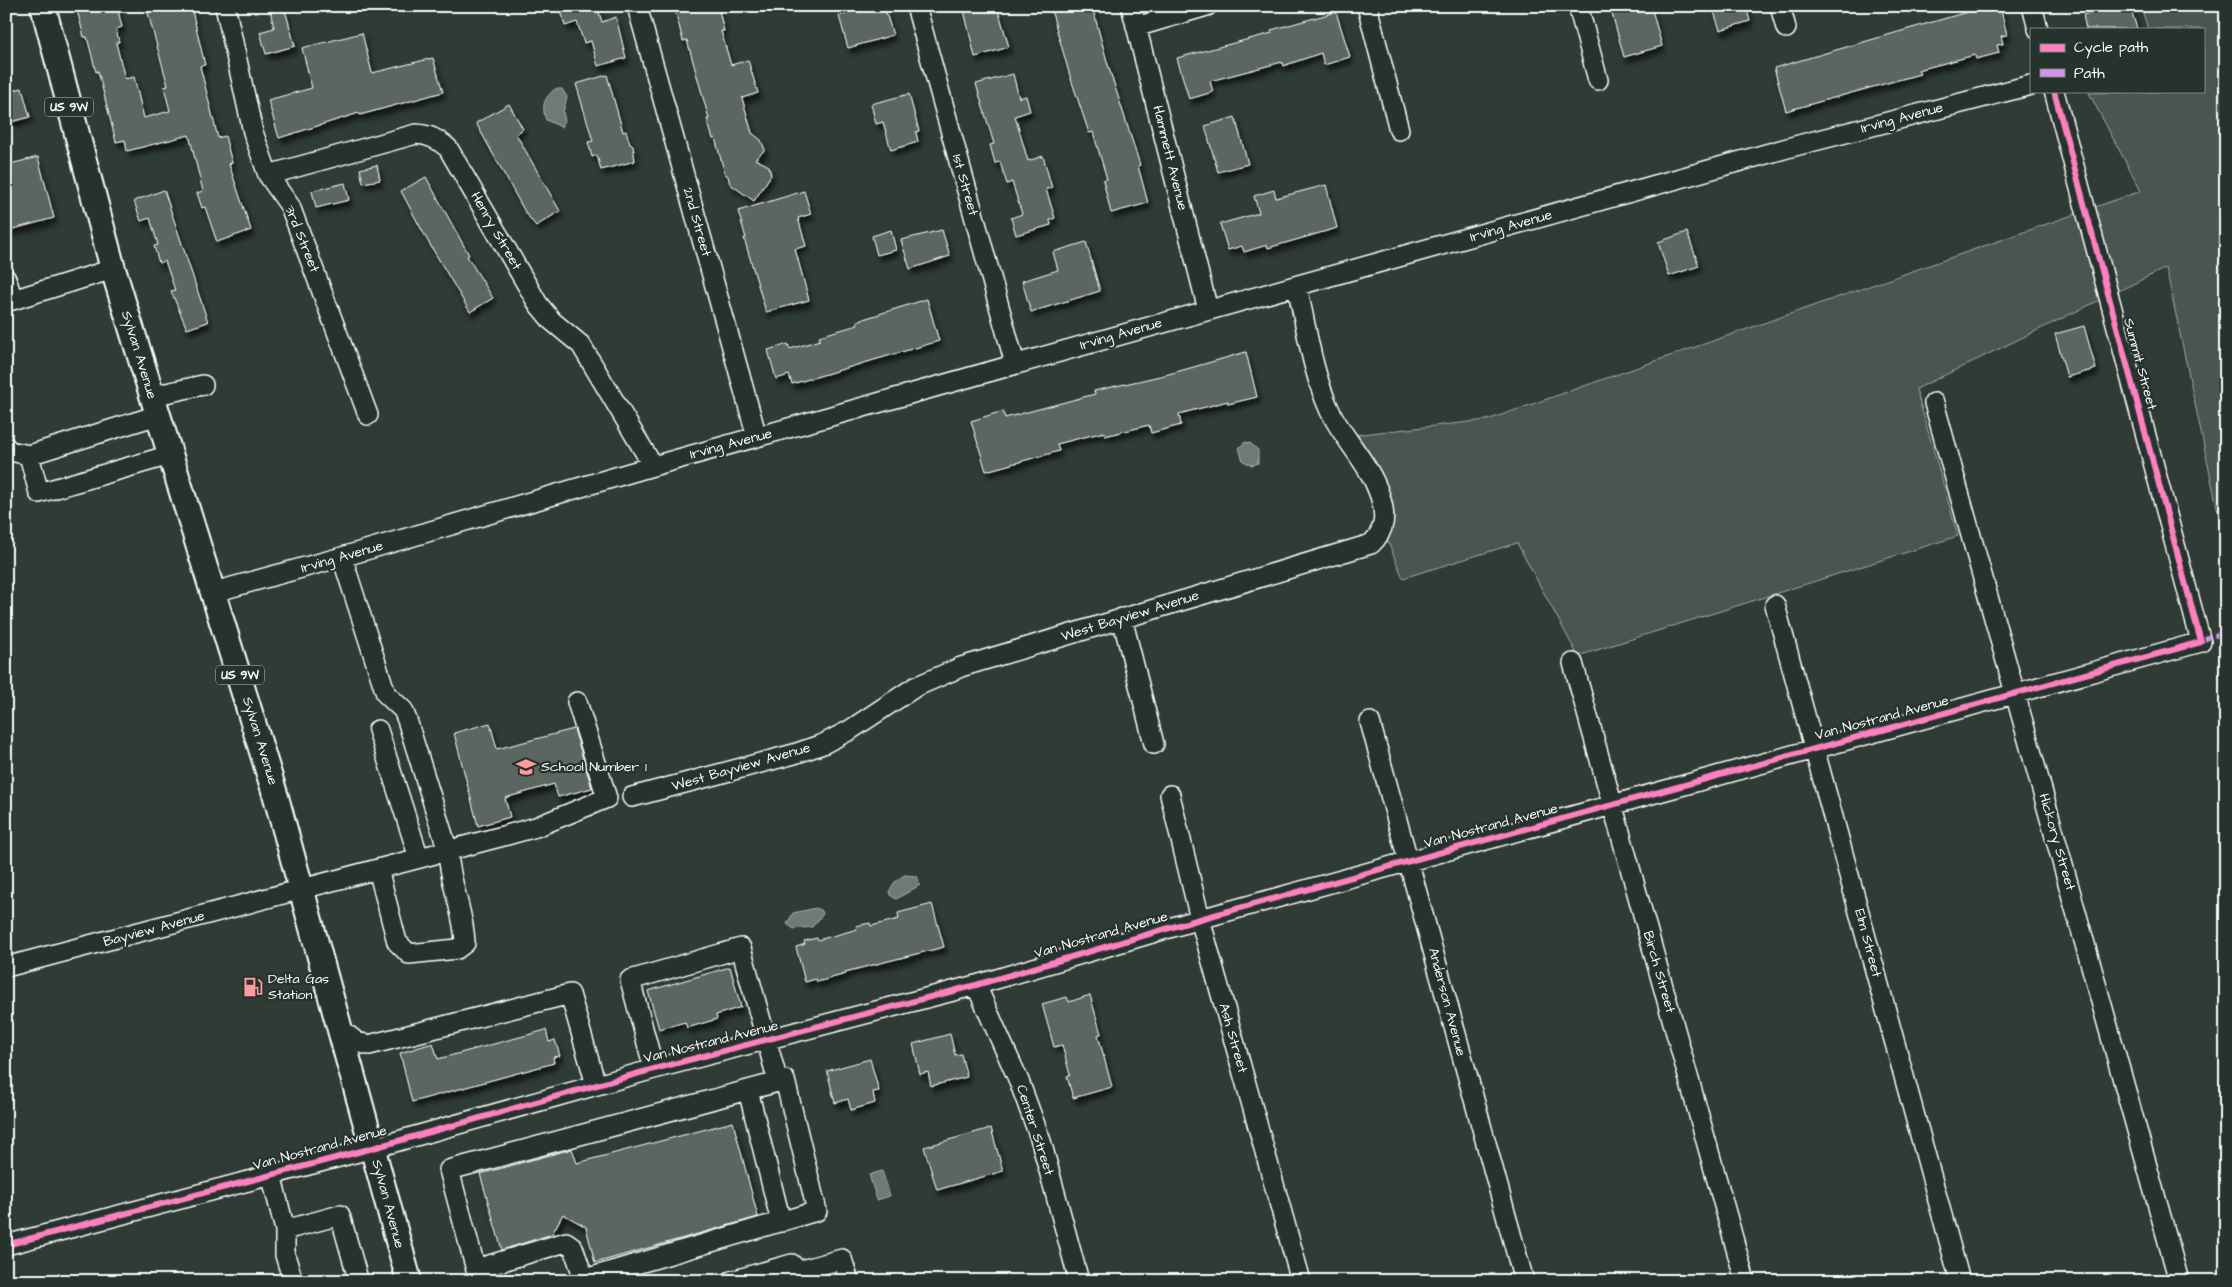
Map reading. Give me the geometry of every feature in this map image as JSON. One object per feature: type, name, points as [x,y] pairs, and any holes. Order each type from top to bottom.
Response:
[{"type":"main road","name":"Sylvan Avenue","points":[[43,6],[113,269],[260,742],[409,1281]]},
{"type":"street","name":"3rd Street","points":[[225,6],[253,132],[268,175],[290,206],[368,415]]},
{"type":"street","name":"2nd Street","points":[[637,6],[757,437]]},
{"type":"street","name":"1st Street","points":[[916,6],[1015,364]]},
{"type":"street","name":"Hammett Avenue","points":[[1131,6],[1208,310]]},
{"type":"street","points":[[1136,26],[1207,6]]},
{"type":"street","points":[[1367,6],[1400,130]]},
{"type":"street","points":[[1578,6],[1598,80]]},
{"type":"street","points":[[1780,6],[1786,28]]},
{"type":"street","points":[[2032,6],[2038,28]]},
{"type":"street","name":"Irving Avenue","points":[[214,592],[1015,364],[1791,147],[2030,85]]},
{"type":"street","name":"Summit Street","points":[[2054,92],[2202,642]]},
{"type":"street","name":"Henry Street","points":[[268,175],[416,134],[428,135],[437,139],[448,148],[538,304],[552,321],[581,345],[654,466]]},
{"type":"street","points":[[6,279],[10,301],[113,269]]},
{"type":"street","name":"West Bayview Avenue","points":[[632,797],[794,754],[823,744],[850,730],[915,688],[943,674],[1370,544],[1379,536],[1384,526],[1380,496],[1372,476],[1343,434],[1330,409],[1319,379],[1297,286]]},
{"type":"street","points":[[6,447],[10,451],[29,455],[155,406],[203,384]]},
{"type":"street","name":"Hickory Street","points":[[1934,403],[2179,1281]]},
{"type":"street","points":[[29,455],[39,493],[170,455]]},
{"type":"street","points":[[342,557],[386,694],[403,710],[407,720],[448,850],[448,866],[465,924],[465,943],[458,949],[409,954],[404,950],[397,942],[378,869]]},
{"type":"street","name":"Elm Street","points":[[1776,605],[1960,1281]]},
{"type":"street","points":[[1122,618],[1154,744]]},
{"type":"street","name":"Van Nostrand Avenue","points":[[6,1245],[373,1148],[654,1069],[976,985],[1200,919],[2202,642]]},
{"type":"street","name":"Birch Street","points":[[1573,663],[1746,1281]]},
{"type":"street","points":[[302,890],[536,827],[607,798],[578,702]]},
{"type":"street","name":"Anderson Avenue","points":[[1370,722],[1524,1281]]},
{"type":"street","points":[[378,730],[419,858]]},
{"type":"street","name":"Ash Street","points":[[1170,795],[1200,919],[1301,1281]]},
{"type":"street","name":"Bayview Avenue","points":[[6,968],[302,890]]},
{"type":"street","points":[[654,1069],[630,980],[741,948],[768,1040],[778,1082]]},
{"type":"street","name":"Center Street","points":[[976,985],[1019,1081],[1041,1141],[1079,1281]]},
{"type":"street","points":[[340,1029],[357,1042],[369,1045],[384,1043],[570,994],[596,1085]]},
{"type":"street","points":[[785,1080],[818,1211],[581,1280],[573,1247],[566,1242],[478,1275],[449,1170],[778,1082],[785,1080]]},
{"type":"street","points":[[748,1090],[781,1222]]},
{"type":"street","points":[[271,1174],[285,1230],[285,1255],[292,1281]]},
{"type":"street","points":[[285,1230],[340,1215],[358,1279],[355,1281]]},
{"type":"street","points":[[731,1281],[795,1272],[842,1259],[849,1281]]},
{"type":"shaded area","points":[[2141,6],[2226,6],[2226,549],[2166,268],[1916,389],[1958,536],[1578,656],[1517,543],[1403,578],[1344,436],[1487,420],[2141,191],[2089,93],[2204,92],[2204,28],[2148,28]]},
{"type":"shaded area","points":[[555,89],[562,89],[567,97],[563,112],[565,121],[561,127],[546,120],[544,111],[546,99]]},
{"type":"shaded area","points":[[1245,442],[1250,443],[1258,450],[1258,463],[1252,465],[1243,461],[1239,448]]},
{"type":"shaded area","points":[[904,875],[917,876],[920,885],[896,899],[889,892],[894,883]]},
{"type":"shaded area","points":[[816,908],[822,911],[823,914],[812,927],[794,929],[787,924],[793,913]]},
{"type":"shaded area","points":[[882,1171],[890,1196],[877,1200],[869,1175]]},
{"type":"building","points":[[76,6],[117,6],[122,27],[116,29],[119,42],[116,43],[125,79],[134,77],[144,118],[170,111],[164,87],[168,86],[146,6],[191,6],[205,65],[200,66],[218,138],[225,136],[232,163],[229,164],[251,230],[217,242],[205,207],[202,208],[197,193],[203,191],[189,135],[127,151],[125,140],[116,142],[98,71],[96,72],[87,37],[84,37]]},
{"type":"building","points":[[269,6],[284,6],[295,46],[266,54],[260,32],[274,28]]},
{"type":"building","points":[[560,6],[597,6],[602,22],[616,17],[626,58],[598,66],[591,41],[584,43],[577,22],[565,26]]},
{"type":"building","points":[[674,6],[718,6],[724,31],[721,31],[731,65],[748,60],[758,93],[742,98],[752,133],[761,140],[765,150],[755,159],[769,166],[771,175],[754,201],[730,184],[728,176],[725,174],[715,138],[713,139],[707,119],[709,119],[687,40],[683,41]]},
{"type":"building","points":[[872,6],[884,6],[893,35],[848,48],[839,16]]},
{"type":"building","points":[[963,6],[997,6],[1009,47],[975,57]]},
{"type":"building","points":[[1050,6],[1092,6],[1108,65],[1140,165],[1138,166],[1148,203],[1111,213],[1103,180],[1107,179],[1093,132],[1089,133],[1070,76]]},
{"type":"building","points":[[1610,6],[1651,6],[1662,46],[1624,57]]},
{"type":"building","points":[[1712,6],[1746,6],[1750,21],[1720,30]]},
{"type":"building","points":[[1973,6],[2000,6],[2007,35],[2001,36],[2003,44],[1997,45],[1999,53],[1976,59],[1975,55],[1918,70],[1920,74],[1786,111],[1774,68],[1974,10]]},
{"type":"building","points":[[2108,6],[2130,6],[2137,28],[2086,28],[2083,15]]},
{"type":"building","points":[[1336,12],[1350,57],[1324,65],[1321,53],[1283,66],[1282,62],[1210,81],[1213,92],[1189,99],[1177,58],[1272,33],[1271,30]]},
{"type":"building","points":[[362,33],[372,73],[433,58],[443,92],[360,115],[359,113],[279,138],[268,100],[312,88],[302,48]]},
{"type":"building","points":[[1013,74],[1019,98],[1026,96],[1030,111],[1015,116],[1028,161],[1043,156],[1052,188],[1046,189],[1055,218],[1050,220],[1051,225],[1016,235],[1011,218],[1022,214],[1012,182],[1007,184],[1000,162],[995,163],[990,145],[994,144],[976,84]]},
{"type":"building","points":[[607,75],[623,132],[626,131],[630,144],[633,146],[635,161],[601,170],[597,155],[592,157],[588,142],[593,141],[576,84]]},
{"type":"building","points":[[22,88],[30,117],[11,122],[6,105],[6,92]]},
{"type":"building","points":[[909,94],[919,131],[916,132],[918,142],[891,150],[883,122],[876,124],[871,104]]},
{"type":"building","points":[[509,104],[523,129],[516,134],[560,211],[536,226],[525,212],[476,123]]},
{"type":"building","points":[[1235,117],[1248,164],[1218,172],[1205,126]]},
{"type":"building","points":[[38,157],[54,218],[6,231],[6,165]]},
{"type":"building","points":[[377,165],[380,180],[363,183],[360,169]]},
{"type":"building","points":[[426,177],[469,255],[467,256],[493,298],[470,312],[426,238],[401,191]]},
{"type":"building","points":[[345,183],[349,200],[316,208],[312,191]]},
{"type":"building","points":[[1326,185],[1337,228],[1268,248],[1267,245],[1244,252],[1242,246],[1228,250],[1220,224],[1259,213],[1254,196],[1274,190],[1276,198]]},
{"type":"building","points":[[164,190],[208,322],[187,329],[171,291],[175,290],[165,261],[159,263],[154,246],[158,245],[150,218],[141,221],[134,201]]},
{"type":"building","points":[[804,191],[811,214],[798,218],[806,246],[795,249],[809,300],[766,312],[738,211]]},
{"type":"building","points":[[891,230],[896,250],[877,255],[872,236]]},
{"type":"building","points":[[942,230],[950,256],[910,269],[901,240]]},
{"type":"building","points":[[1687,232],[1699,266],[1669,276],[1658,242]]},
{"type":"building","points":[[1086,242],[1100,291],[1031,312],[1022,281],[1058,270],[1053,252]]},
{"type":"building","points":[[927,299],[939,341],[792,384],[789,375],[776,379],[768,350],[788,344],[790,349],[820,340],[819,336],[858,325],[857,321]]},
{"type":"building","points":[[2084,326],[2096,369],[2067,377],[2055,334]]},
{"type":"building","points":[[1246,352],[1257,397],[1228,404],[1228,401],[1179,414],[1181,425],[1151,433],[1149,425],[1105,436],[1104,432],[1057,444],[1059,451],[986,471],[971,421],[1003,411],[1005,418],[1095,394],[1094,391],[1169,374]]},
{"type":"building","name":"School Number 1","points":[[490,723],[497,749],[574,729],[592,788],[558,797],[554,784],[505,798],[510,817],[478,826],[454,733]]},
{"type":"building","points":[[932,904],[944,947],[845,972],[846,974],[817,982],[816,979],[805,982],[796,947],[805,944],[804,941],[817,938],[818,940],[847,932],[857,929],[856,926],[870,923],[871,926],[899,919],[898,913]]},
{"type":"building","points":[[730,967],[741,1007],[716,1015],[717,1019],[687,1028],[685,1022],[659,1029],[648,991]]},
{"type":"building","points":[[1090,995],[1101,1034],[1098,1035],[1112,1087],[1073,1098],[1067,1076],[1070,1075],[1062,1045],[1054,1047],[1042,1004],[1067,997],[1069,1002]]},
{"type":"building","points":[[546,1030],[549,1042],[555,1040],[560,1056],[553,1057],[554,1063],[412,1102],[400,1053],[433,1043],[438,1059]]},
{"type":"building","points":[[950,1034],[955,1055],[961,1054],[967,1077],[931,1086],[928,1072],[920,1074],[913,1044]]},
{"type":"building","points":[[870,1059],[879,1091],[873,1092],[875,1103],[851,1110],[848,1099],[835,1103],[827,1071]]},
{"type":"building","points":[[733,1122],[758,1217],[595,1263],[586,1227],[563,1214],[552,1234],[502,1250],[480,1174],[572,1149],[577,1163]]},
{"type":"building","points":[[991,1128],[1003,1171],[937,1190],[924,1147]]},
{"type":"marked path","points":[[2201,642],[2209,637],[2226,633]]},
{"type":"cycle path","points":[[6,1245],[373,1148],[654,1069],[976,985],[1200,919],[2201,642],[2054,92]]},
{"type":"place","name":"School Number 1","points":[[526,767]]},
{"type":"place","name":"Delta Gas Station","points":[[253,987]]}]
